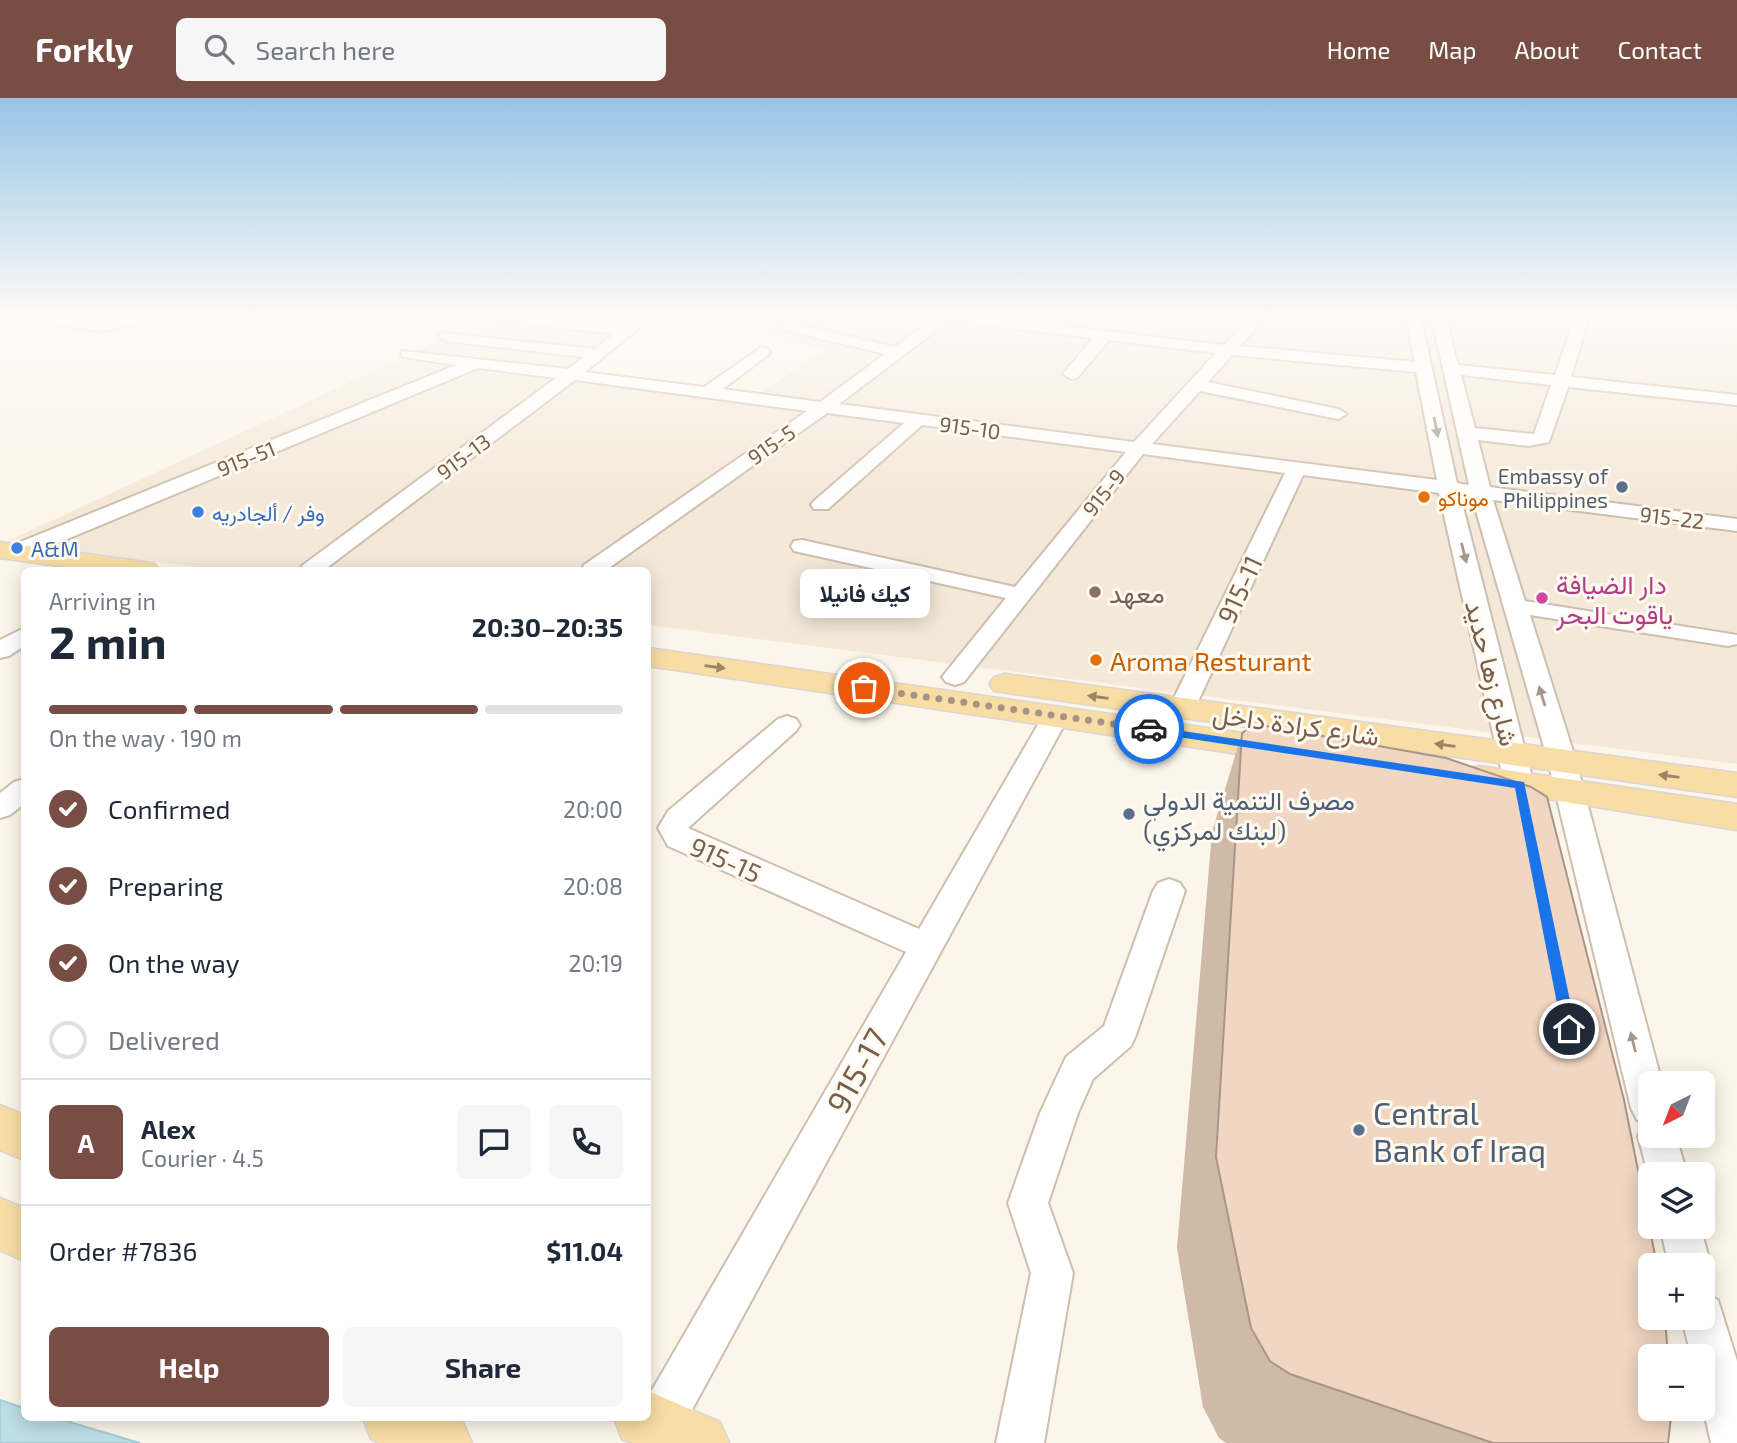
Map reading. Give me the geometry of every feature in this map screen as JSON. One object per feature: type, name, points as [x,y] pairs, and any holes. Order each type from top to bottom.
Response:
[{"type":"main road","points":[[10,563],[87,567]]},
{"type":"main road","name":"شارع كرادة داخل","points":[[651,635],[967,686],[1056,716],[1566,776],[1737,785]]},
{"type":"main road","name":"شارع كرادة داخل","points":[[651,657],[1182,708],[1516,769]]},
{"type":"main road","name":"شارع كرادة داخل","points":[[1566,776],[1737,817]]},
{"type":"main road","points":[[0,1223],[21,1234]]},
{"type":"main road","points":[[397,1421],[442,1443]]},
{"type":"street","name":"915-51","points":[[10,563],[442,378]]},
{"type":"street","name":"915-13","points":[[315,567],[567,378]]},
{"type":"street","name":"915-10","points":[[592,378],[1137,450],[1448,487]]},
{"type":"street","points":[[706,393],[727,378]]},
{"type":"street","name":"915-5","points":[[596,567],[863,378]]},
{"type":"street","name":"915-9","points":[[967,686],[1021,595],[1137,450],[1203,378]]},
{"type":"street","name":"شارع زها حديد","points":[[1426,378],[1448,487],[1531,839]]},
{"type":"street","name":"شارع زها حديد","points":[[1452,378],[1481,492],[1566,776],[1641,1071]]},
{"type":"street","points":[[1538,378],[1737,400]]},
{"type":"street","points":[[1466,433],[1538,440],[1542,438],[1560,380]]},
{"type":"street","points":[[1197,385],[1338,414]]},
{"type":"street","points":[[821,505],[918,420]]},
{"type":"street","name":"915-11","points":[[1182,708],[1296,469]]},
{"type":"street","name":"915-22","points":[[1448,487],[1737,525]]},
{"type":"street","points":[[802,546],[1021,595]]},
{"type":"street","points":[[1515,606],[1728,639]]},
{"type":"street","points":[[0,651],[21,637]]},
{"type":"street","name":"915-17","points":[[667,1428],[925,946],[1056,716]]},
{"type":"street","name":"915-15","points":[[787,725],[678,818],[673,828],[679,838],[925,946]]},
{"type":"street","points":[[0,808],[21,791]]},
{"type":"street","points":[[1020,1443],[1052,1273],[1028,1203],[1059,1112],[1079,1068],[1118,1035],[1168,891]]},
{"type":"street","points":[[1707,1330],[1735,1443]]},
{"type":"shaded area","points":[[359,378],[575,378],[759,393],[783,378],[1737,378],[1737,764],[651,625],[651,567],[196,567],[4,543]]},
{"type":"water","points":[[0,1400],[21,1407],[21,1421],[66,1421],[140,1443],[0,1443]]},
{"type":"building","name":"Central Bank of Iraq","points":[[1266,726],[1446,758],[1531,787],[1547,797],[1624,1100],[1638,1170],[1638,1239],[1652,1239],[1655,1253],[1638,1253],[1638,1330],[1666,1330],[1667,1344],[1638,1344],[1638,1421],[1671,1421],[1668,1443],[1493,1443],[1290,1374],[1270,1361],[1251,1328],[1216,1157],[1242,733],[1251,727]]},
{"type":"way so far","points":[[864,688],[1149,729]]},
{"type":"place","name":"Embassy of Philippines","points":[[1622,487]]},
{"type":"place","name":"موناكو","points":[[1424,497]]},
{"type":"place","name":"وفر / ألجادريه","points":[[198,512]]},
{"type":"place","name":"A&M","points":[[17,548]]},
{"type":"place","name":"معهد","points":[[1095,592]]},
{"type":"place","name":"دار الضيافة ياقوت البحر","points":[[1542,598]]},
{"type":"place","name":"Aroma Resturant","points":[[1096,660]]},
{"type":"place","name":"كيك فانيلا","points":[[864,688]]},
{"type":"place","name":"مصرف التنمية الدولي (لبنك لمركزي)","points":[[1129,814]]},
{"type":"place","name":"Central Bank of Iraq","points":[[1359,1130]]},
{"type":"route","points":[[1149,729],[1520,785],[1569,1029]]}]
